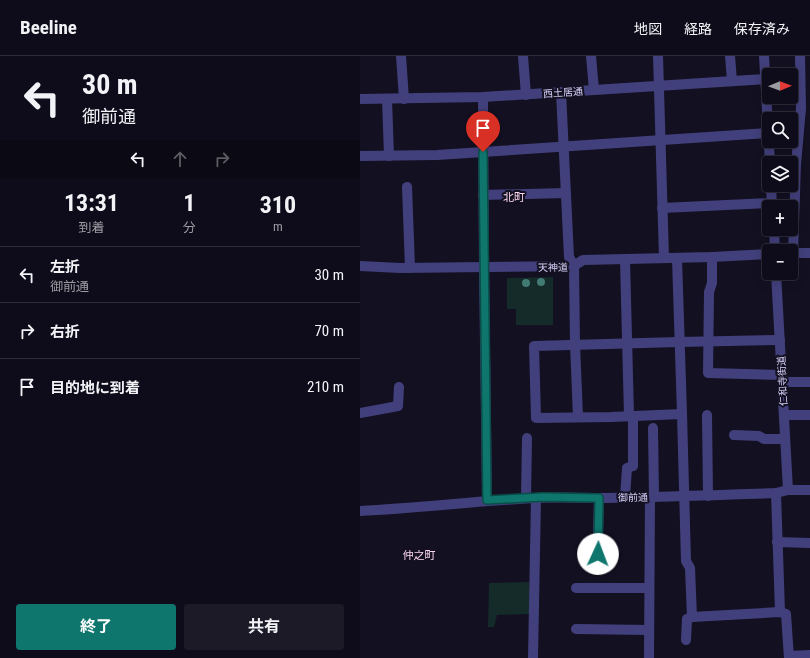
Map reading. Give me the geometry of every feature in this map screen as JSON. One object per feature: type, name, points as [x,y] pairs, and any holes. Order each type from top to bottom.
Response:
[{"type":"street","points":[[401,56],[404,99]]},
{"type":"street","points":[[591,56],[594,90]]},
{"type":"street","points":[[658,56],[664,258]]},
{"type":"street","points":[[730,56],[732,81]]},
{"type":"street","points":[[764,56],[765,68]]},
{"type":"street","points":[[792,244],[803,57]]},
{"type":"street","points":[[523,58],[526,95]]},
{"type":"street","name":"西土居通","points":[[360,99],[526,95],[762,79]]},
{"type":"street","points":[[562,92],[569,257],[574,266],[578,417]]},
{"type":"street","points":[[483,97],[487,500]]},
{"type":"street","points":[[386,99],[389,156]]},
{"type":"street","points":[[360,156],[437,155],[762,133]]},
{"type":"street","points":[[407,186],[410,268]]},
{"type":"street","points":[[483,196],[566,193]]},
{"type":"street","points":[[662,208],[762,205]]},
{"type":"street","points":[[798,253],[810,253]]},
{"type":"street","name":"天神道","points":[[360,266],[410,268],[574,266],[583,260],[625,260],[762,254]]},
{"type":"street","points":[[712,257],[708,373],[782,378],[810,382]]},
{"type":"street","points":[[677,258],[686,561],[690,568],[692,616]]},
{"type":"street","points":[[625,260],[633,466],[627,468],[625,498]]},
{"type":"street","name":"仁和寺街道","points":[[776,280],[788,490]]},
{"type":"street","points":[[682,414],[536,418],[534,346],[780,340]]},
{"type":"street","points":[[360,413],[398,406],[399,387]]},
{"type":"street","points":[[707,415],[708,496]]},
{"type":"street","points":[[784,415],[810,415]]},
{"type":"street","points":[[649,658],[649,588],[653,428]]},
{"type":"street","points":[[734,436],[758,436],[764,439],[785,439]]},
{"type":"street","points":[[527,438],[531,498],[533,658]]},
{"type":"street","name":"御前通","points":[[360,511],[390,510],[487,500],[531,498],[708,496],[776,493],[788,490],[810,490]]},
{"type":"street","points":[[776,493],[780,612]]},
{"type":"street","points":[[597,569],[599,498]]},
{"type":"street","points":[[778,542],[810,543]]},
{"type":"street","points":[[576,588],[649,588]]},
{"type":"street","points":[[686,640],[687,619],[692,616],[780,612],[786,614],[789,657],[810,655]]},
{"type":"street","points":[[576,629],[649,630]]},
{"type":"green space","points":[[553,277],[553,325],[516,325],[516,309],[507,309],[507,278]]},
{"type":"green space","points":[[529,582],[530,614],[497,615],[494,627],[488,627],[489,583]]},
{"type":"district","name":"北町","points":[[514,197]]},
{"type":"district","name":"仲之町","points":[[419,555]]},
{"type":"route","points":[[483,152],[487,500],[543,497],[599,498],[598,554]]}]
